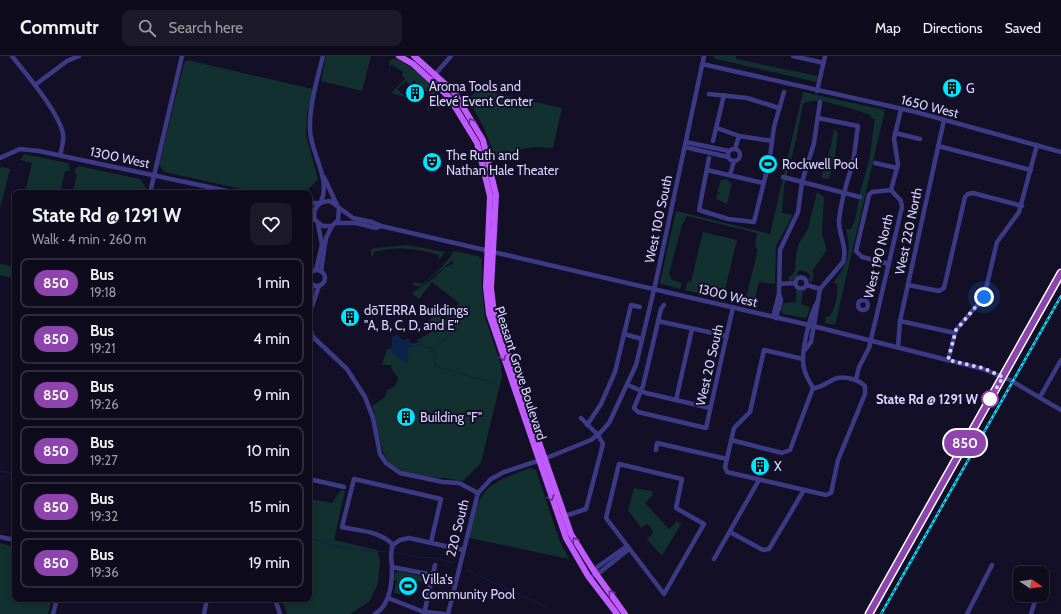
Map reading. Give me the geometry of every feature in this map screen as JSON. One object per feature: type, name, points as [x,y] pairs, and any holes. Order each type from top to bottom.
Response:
[{"type":"main road","name":"Pleasant Grove Boulevard","points":[[398,56],[433,76],[454,92],[483,140],[496,195],[486,287],[489,314],[541,460],[566,538],[589,578],[617,614]]},
{"type":"main road","name":"Pleasant Grove Boulevard","points":[[414,56],[433,76]]},
{"type":"main road","points":[[869,614],[1061,273]]},
{"type":"main road","name":"Pleasant Grove Boulevard","points":[[541,460],[572,534],[596,573],[625,614]]},
{"type":"street","points":[[12,56],[35,85],[58,120],[63,136],[60,155]]},
{"type":"street","points":[[35,85],[79,56]]},
{"type":"street","points":[[151,190],[182,56]]},
{"type":"street","points":[[315,218],[315,208],[320,203],[325,189],[323,176],[314,152],[310,130],[312,104],[323,56]]},
{"type":"street","points":[[433,76],[451,56]]},
{"type":"street","name":"West 100 South","points":[[598,435],[609,422],[628,385],[636,365],[686,144],[704,56]]},
{"type":"street","points":[[793,56],[824,63]]},
{"type":"street","points":[[818,91],[825,56]]},
{"type":"street","name":"1650 West","points":[[702,64],[793,86],[901,109],[1061,152]]},
{"type":"street","points":[[770,156],[779,108],[784,92]]},
{"type":"street","points":[[709,94],[747,98],[779,108]]},
{"type":"street","points":[[713,141],[724,95]]},
{"type":"street","points":[[776,318],[774,313],[779,294],[780,250],[798,212],[802,182],[814,143],[820,102]]},
{"type":"street","points":[[889,264],[858,256],[856,247],[870,193],[891,190],[898,168],[895,133],[901,109]]},
{"type":"street","points":[[731,440],[782,453],[788,452],[792,447],[813,388],[804,369],[803,359],[805,350],[811,342],[812,326],[819,307],[818,301],[820,289],[843,262],[845,251],[839,221],[842,193],[852,164],[858,126],[818,118]]},
{"type":"street","name":"West 220 North","points":[[898,348],[900,321],[944,120]]},
{"type":"street","points":[[717,128],[739,136],[772,141]]},
{"type":"street","points":[[895,133],[920,139]]},
{"type":"street","points":[[729,154],[735,149],[739,136]]},
{"type":"street","points":[[686,144],[729,154],[734,161]]},
{"type":"street","points":[[948,360],[955,333],[984,297],[997,242],[1022,206],[1037,145]]},
{"type":"street","points":[[938,146],[1031,170]]},
{"type":"street","points":[[730,175],[734,161],[737,160],[740,155],[735,149]]},
{"type":"street","name":"1300 West","points":[[0,158],[20,150],[60,155],[221,190]]},
{"type":"street","points":[[709,158],[699,210],[728,219],[754,222],[767,170]]},
{"type":"street","points":[[875,163],[898,168]]},
{"type":"street","points":[[707,170],[763,183]]},
{"type":"street","points":[[321,271],[326,238],[340,216],[338,207],[323,176]]},
{"type":"street","points":[[783,177],[860,197]]},
{"type":"street","name":"West 190 North","points":[[856,380],[859,367],[867,353],[871,341],[877,318],[877,308],[882,295],[902,207],[901,201],[891,190]]},
{"type":"street","points":[[908,284],[939,291],[943,289],[965,197],[968,194],[973,193],[1022,206]]},
{"type":"street","points":[[312,203],[330,201],[353,218],[372,222],[381,226]]},
{"type":"street","points":[[312,215],[318,224],[322,245],[316,270],[312,273]]},
{"type":"street","points":[[318,224],[326,227],[352,223],[376,228],[381,226]]},
{"type":"street","name":"1300 West","points":[[381,226],[733,307],[983,368],[1003,377],[1061,410]]},
{"type":"street","points":[[312,305],[319,286],[325,280],[325,275],[321,271],[316,270]]},
{"type":"street","points":[[779,284],[795,283],[797,279],[803,277],[806,280],[807,285]]},
{"type":"street","points":[[795,283],[797,287],[801,289],[807,285]]},
{"type":"street","points":[[312,284],[319,286]]},
{"type":"street","points":[[807,285],[820,289]]},
{"type":"street","points":[[587,425],[601,404],[615,372],[631,305],[640,307]]},
{"type":"street","points":[[640,391],[643,386],[658,320],[664,305]]},
{"type":"street","points":[[868,306],[877,308]]},
{"type":"street","name":"West 20 South","points":[[640,391],[634,405],[635,410],[706,428],[733,307]]},
{"type":"street","points":[[658,320],[726,336]]},
{"type":"street","points":[[900,321],[955,333]]},
{"type":"street","points":[[676,400],[692,329]]},
{"type":"street","points":[[624,334],[642,339]]},
{"type":"street","points":[[312,339],[347,369],[365,397],[373,418],[380,454],[386,463],[400,473],[442,482],[459,483],[478,493]]},
{"type":"street","points":[[803,359],[764,350],[750,412],[734,428],[725,467],[727,472],[826,496],[831,493],[838,460],[865,394],[865,386],[856,380],[838,378],[818,388],[813,388]]},
{"type":"street","points":[[1040,397],[1061,360]]},
{"type":"street","points":[[628,385],[640,391],[710,408]]},
{"type":"street","points":[[565,516],[586,509],[602,444],[598,435],[580,418]]},
{"type":"street","name":"220 South","points":[[448,614],[478,493],[491,479],[504,472],[541,460],[591,440],[598,435]]},
{"type":"street","points":[[656,450],[657,443],[727,459]]},
{"type":"street","points":[[619,464],[682,479],[676,508],[704,524],[664,594],[628,547],[606,518],[619,464]]},
{"type":"street","points":[[393,545],[387,538],[379,535],[342,527],[354,479],[441,499],[431,542]]},
{"type":"street","points":[[312,480],[344,487]]},
{"type":"street","points":[[714,559],[759,480]]},
{"type":"street","points":[[730,532],[763,550],[769,549],[804,490]]},
{"type":"street","points":[[0,537],[12,539]]},
{"type":"street","points":[[377,613],[388,598],[392,568],[390,556],[393,545],[400,540],[409,538],[463,550]]},
{"type":"street","points":[[589,578],[596,573],[600,573],[604,566],[628,547]]},
{"type":"street","points":[[426,613],[435,565]]},
{"type":"street","points":[[967,614],[992,565]]},
{"type":"street","points":[[392,568],[433,575]]},
{"type":"street","points":[[388,598],[426,613],[444,614]]},
{"type":"street","points":[[53,614],[55,602]]},
{"type":"street","points":[[204,614],[206,602]]},
{"type":"street","points":[[276,602],[280,614]]},
{"type":"street","points":[[1031,614],[1035,602]]},
{"type":"green space","points":[[326,56],[371,56],[362,91],[321,81]]},
{"type":"green space","points":[[713,56],[736,56],[736,59],[818,76],[816,82],[716,59]]},
{"type":"green space","points":[[394,58],[420,74],[433,85],[437,91],[439,95],[433,105],[429,108],[429,111],[426,109],[432,103],[430,100],[432,97],[414,80],[410,85],[406,81],[397,89],[406,97],[391,93],[405,79],[402,75],[403,72],[392,65],[389,67],[390,60]]},
{"type":"green space","points":[[187,60],[313,89],[307,116],[306,135],[318,179],[308,190],[246,190],[164,172],[159,165],[184,63]]},
{"type":"green space","points":[[480,88],[485,91],[562,108],[553,148],[535,147],[521,149],[517,156],[495,156],[483,126],[468,99]]},
{"type":"green space","points":[[803,92],[885,110],[835,325],[825,323],[826,317],[829,317],[836,302],[837,284],[833,283],[842,270],[847,258],[849,245],[846,229],[851,229],[855,220],[861,189],[869,160],[875,119],[871,118],[871,115],[836,104],[809,101],[803,104],[796,140],[784,186],[782,213],[793,215],[776,246],[775,284],[759,282],[753,307],[730,301],[731,295],[743,298],[747,294],[758,249],[755,248],[757,233],[687,216],[682,225],[669,274],[672,280],[682,283],[680,289],[662,284],[660,282],[676,211],[770,234]]},
{"type":"green space","points":[[834,129],[838,133],[834,162],[829,179],[821,178],[831,146]]},
{"type":"green space","points":[[24,154],[68,163],[70,167],[69,171],[65,171],[61,190],[26,190],[32,163],[20,160]]},
{"type":"green space","points":[[79,166],[140,179],[146,188],[146,190],[74,190],[77,174],[74,173],[75,169]]},
{"type":"green space","points":[[3,167],[10,169],[0,208],[0,168]]},
{"type":"green space","points":[[728,179],[729,182],[732,183],[727,204],[716,199],[717,195],[720,193],[717,192],[721,180]]},
{"type":"green space","points":[[817,192],[824,197],[822,234],[827,250],[812,271],[814,276],[811,283],[808,279],[811,276],[803,271],[797,272],[798,276],[789,282],[789,277],[795,271],[796,254],[799,243],[808,229]]},
{"type":"green space","points":[[703,232],[737,240],[725,290],[727,291],[725,300],[685,290],[688,281],[691,282]]},
{"type":"green space","points":[[407,245],[445,252],[440,259],[438,258],[439,255],[399,248],[374,252],[373,256],[371,255],[371,249]]},
{"type":"green space","points":[[454,251],[478,256],[482,259],[482,288],[485,317],[502,368],[502,376],[481,463],[463,481],[407,473],[389,462],[382,448],[372,406],[385,397],[387,390],[395,386],[398,380],[391,368],[392,365],[382,365],[387,349],[420,342],[416,341],[435,330],[429,321],[436,313],[445,320],[459,303],[432,282],[419,299],[412,293],[433,279],[444,268],[452,264],[454,259],[420,287],[413,285],[414,282],[422,284],[444,265]]},
{"type":"green space","points":[[0,264],[12,266],[12,278],[0,275]]},
{"type":"green space","points":[[796,290],[803,291],[801,304],[810,307],[807,317],[804,318],[783,314],[781,310],[783,303],[796,302]]},
{"type":"green space","points":[[530,468],[536,470],[560,542],[569,559],[469,538],[476,508],[486,491],[502,480]]},
{"type":"green space","points":[[634,488],[652,491],[653,495],[645,503],[669,529],[677,521],[681,524],[662,556],[647,539],[652,535],[653,531],[648,524],[641,528],[628,510]]},
{"type":"green space","points":[[341,490],[345,491],[334,540],[377,550],[380,560],[378,583],[370,601],[350,614],[287,614],[283,602],[312,602],[312,500],[332,503]]},
{"type":"green space","points":[[0,543],[12,546],[12,602],[51,602],[48,614],[0,614]]},
{"type":"green space","points":[[399,571],[425,577],[427,579],[427,583],[411,580],[403,583],[400,594],[394,593],[397,581],[394,580],[395,573]]},
{"type":"water","points":[[397,334],[403,340],[408,338],[412,343],[407,349],[409,357],[407,362],[402,361],[391,352],[392,337]]},
{"type":"waterway","points":[[410,346],[416,347],[420,344],[428,348],[434,347],[461,327]]},
{"type":"waterway","points":[[431,348],[435,354],[435,365],[438,367],[497,384]]},
{"type":"waterway","points":[[0,471],[12,473]]},
{"type":"waterway","points":[[312,539],[342,548],[385,552]]},
{"type":"waterway","points":[[395,553],[439,559],[453,563]]},
{"type":"waterway","points":[[466,570],[547,607]]},
{"type":"railway","points":[[881,614],[1061,296]]},
{"type":"bus line","name":"850","points":[[869,614],[1061,273]]},
{"type":"place","name":"G","points":[[952,88]]},
{"type":"place","name":"Aroma Tools and Elevé Event Center","points":[[415,93]]},
{"type":"place","name":"The Ruth and Nathan Hale Theater","points":[[432,162]]},
{"type":"place","name":"Rockwell Pool","points":[[768,164]]},
{"type":"place","name":"dōTERRA Buildings \"A, B, C, D, and E\"","points":[[350,317]]},
{"type":"place","name":"State Rd @ 1291 W","points":[[990,399]]},
{"type":"place","name":"Building \"F\"","points":[[406,417]]},
{"type":"place","name":"X","points":[[760,466]]},
{"type":"place","name":"Villa's Community Pool","points":[[408,586]]},
{"type":"route","points":[[984,297],[956,330],[948,360],[983,368],[1003,377],[990,399]]}]
